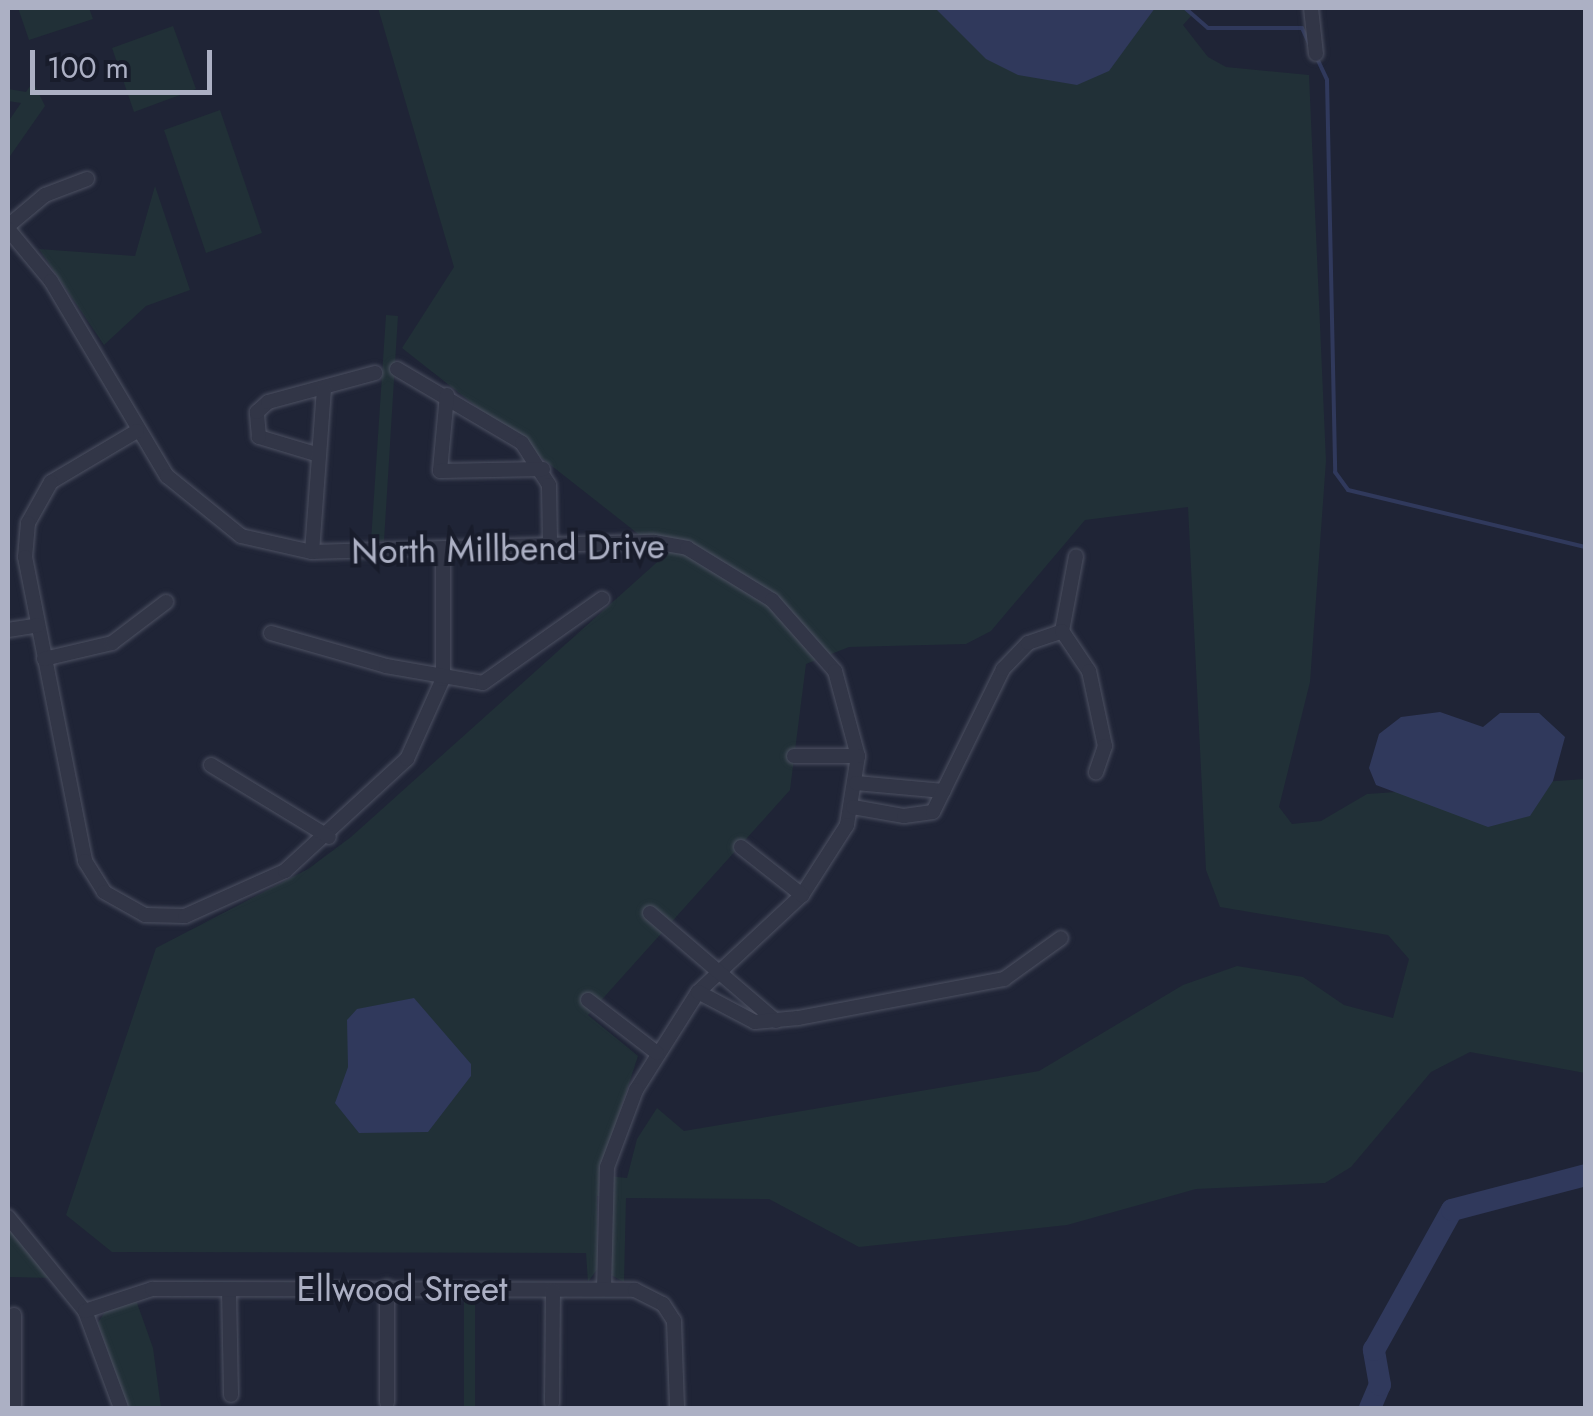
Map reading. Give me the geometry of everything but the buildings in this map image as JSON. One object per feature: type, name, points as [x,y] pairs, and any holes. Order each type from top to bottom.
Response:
[{"type":"street","points":[[1311,8],[1316,54]]},
{"type":"street","points":[[8,228],[68,195],[86,179]]},
{"type":"street","name":"North Millbend Drive","points":[[8,228],[51,281],[137,431],[182,494],[218,524],[262,544],[312,552],[672,544],[740,575],[824,654],[848,703],[858,756],[852,807],[802,895],[698,992],[657,1053],[607,1167],[604,1289]]},
{"type":"street","points":[[398,370],[446,394],[522,443],[543,469],[550,545]]},
{"type":"street","points":[[318,456],[273,446],[255,426],[268,402],[375,372]]},
{"type":"street","points":[[312,552],[324,389]]},
{"type":"street","points":[[446,394],[440,472],[543,469]]},
{"type":"street","points":[[137,431],[64,471],[33,508],[25,556],[77,838],[93,878],[118,902],[145,915],[184,916],[262,884],[329,837],[420,740],[442,679],[443,549]]},
{"type":"street","points":[[1076,556],[1062,632],[1089,671],[1106,746],[1096,772]]},
{"type":"street","points":[[271,632],[442,679],[495,680],[602,599]]},
{"type":"street","points":[[44,658],[112,643],[166,602]]},
{"type":"street","points":[[8,630],[38,625]]},
{"type":"street","points":[[852,807],[904,816],[933,812],[1003,669],[1028,642],[1062,632]]},
{"type":"street","points":[[794,756],[858,756]]},
{"type":"street","points":[[211,765],[329,837]]},
{"type":"street","points":[[856,783],[944,792]]},
{"type":"street","points":[[741,847],[802,895]]},
{"type":"street","points":[[650,913],[721,969],[733,989],[776,1021]]},
{"type":"street","points":[[698,992],[732,1014],[776,1021],[994,982],[1061,938]]},
{"type":"street","points":[[588,1000],[657,1053]]},
{"type":"street","points":[[8,1217],[86,1312],[121,1408]]},
{"type":"street","points":[[386,1402],[387,1287]]},
{"type":"street","name":"Ellwood Street","points":[[86,1312],[152,1289],[635,1290],[662,1304],[674,1321],[677,1408]]},
{"type":"street","points":[[229,1290],[231,1395]]},
{"type":"street","points":[[552,1403],[553,1290]]},
{"type":"street","points":[[14,1315],[14,1408]]},
{"type":"shaded area","points":[[18,8],[89,8],[93,19],[29,40]]},
{"type":"shaded area","points":[[378,8],[1185,8],[1193,14],[1183,25],[1208,57],[1226,67],[1309,75],[1326,461],[1310,682],[1279,807],[1292,824],[1321,821],[1367,794],[1585,779],[1585,1073],[1470,1052],[1431,1072],[1351,1167],[1325,1183],[1196,1189],[1067,1225],[859,1247],[769,1199],[626,1198],[624,1282],[611,1275],[610,1197],[597,1196],[598,1268],[588,1282],[586,1253],[112,1252],[66,1215],[156,948],[308,869],[351,837],[665,555],[402,348],[454,267]],"holes":[[[1188,507],[1206,870],[1220,907],[1388,935],[1409,959],[1393,1018],[1344,1005],[1303,977],[1237,966],[1183,985],[1039,1071],[684,1131],[657,1108],[637,1139],[627,1178],[599,1175],[638,1056],[588,1015],[790,790],[806,664],[849,647],[966,644],[991,631],[1085,520]]]},
{"type":"shaded area","points":[[173,26],[196,89],[134,112],[112,48]]},
{"type":"shaded area","points":[[33,82],[45,106],[8,159],[8,122],[21,103],[8,101],[8,89],[26,92]]},
{"type":"shaded area","points":[[220,110],[262,233],[206,253],[164,130]]},
{"type":"shaded area","points":[[155,186],[190,290],[146,306],[104,345],[39,249],[135,256]]},
{"type":"shaded area","points":[[386,315],[398,316],[384,541],[371,541]]},
{"type":"shaded area","points":[[8,1226],[55,1278],[8,1277]]},
{"type":"shaded area","points":[[464,1296],[475,1296],[475,1408],[464,1408]]},
{"type":"shaded area","points":[[136,1300],[153,1348],[161,1408],[127,1408],[98,1323],[106,1310]]},
{"type":"water","points":[[935,8],[1155,8],[1109,71],[1077,85],[1018,75],[986,59]]},
{"type":"water","points":[[1440,712],[1483,727],[1500,713],[1539,713],[1565,737],[1553,781],[1530,816],[1488,827],[1376,785],[1369,768],[1379,734],[1401,717]]},
{"type":"water","points":[[414,998],[471,1064],[471,1076],[428,1132],[359,1133],[335,1103],[348,1067],[347,1020],[357,1009]]},
{"type":"waterway","points":[[1185,8],[1208,28],[1302,28],[1309,43]]},
{"type":"waterway","points":[[1316,56],[1327,80],[1335,472],[1348,490],[1586,547]]},
{"type":"waterway","points":[[1370,1408],[1380,1385],[1374,1350],[1452,1210],[1586,1175]]}]
